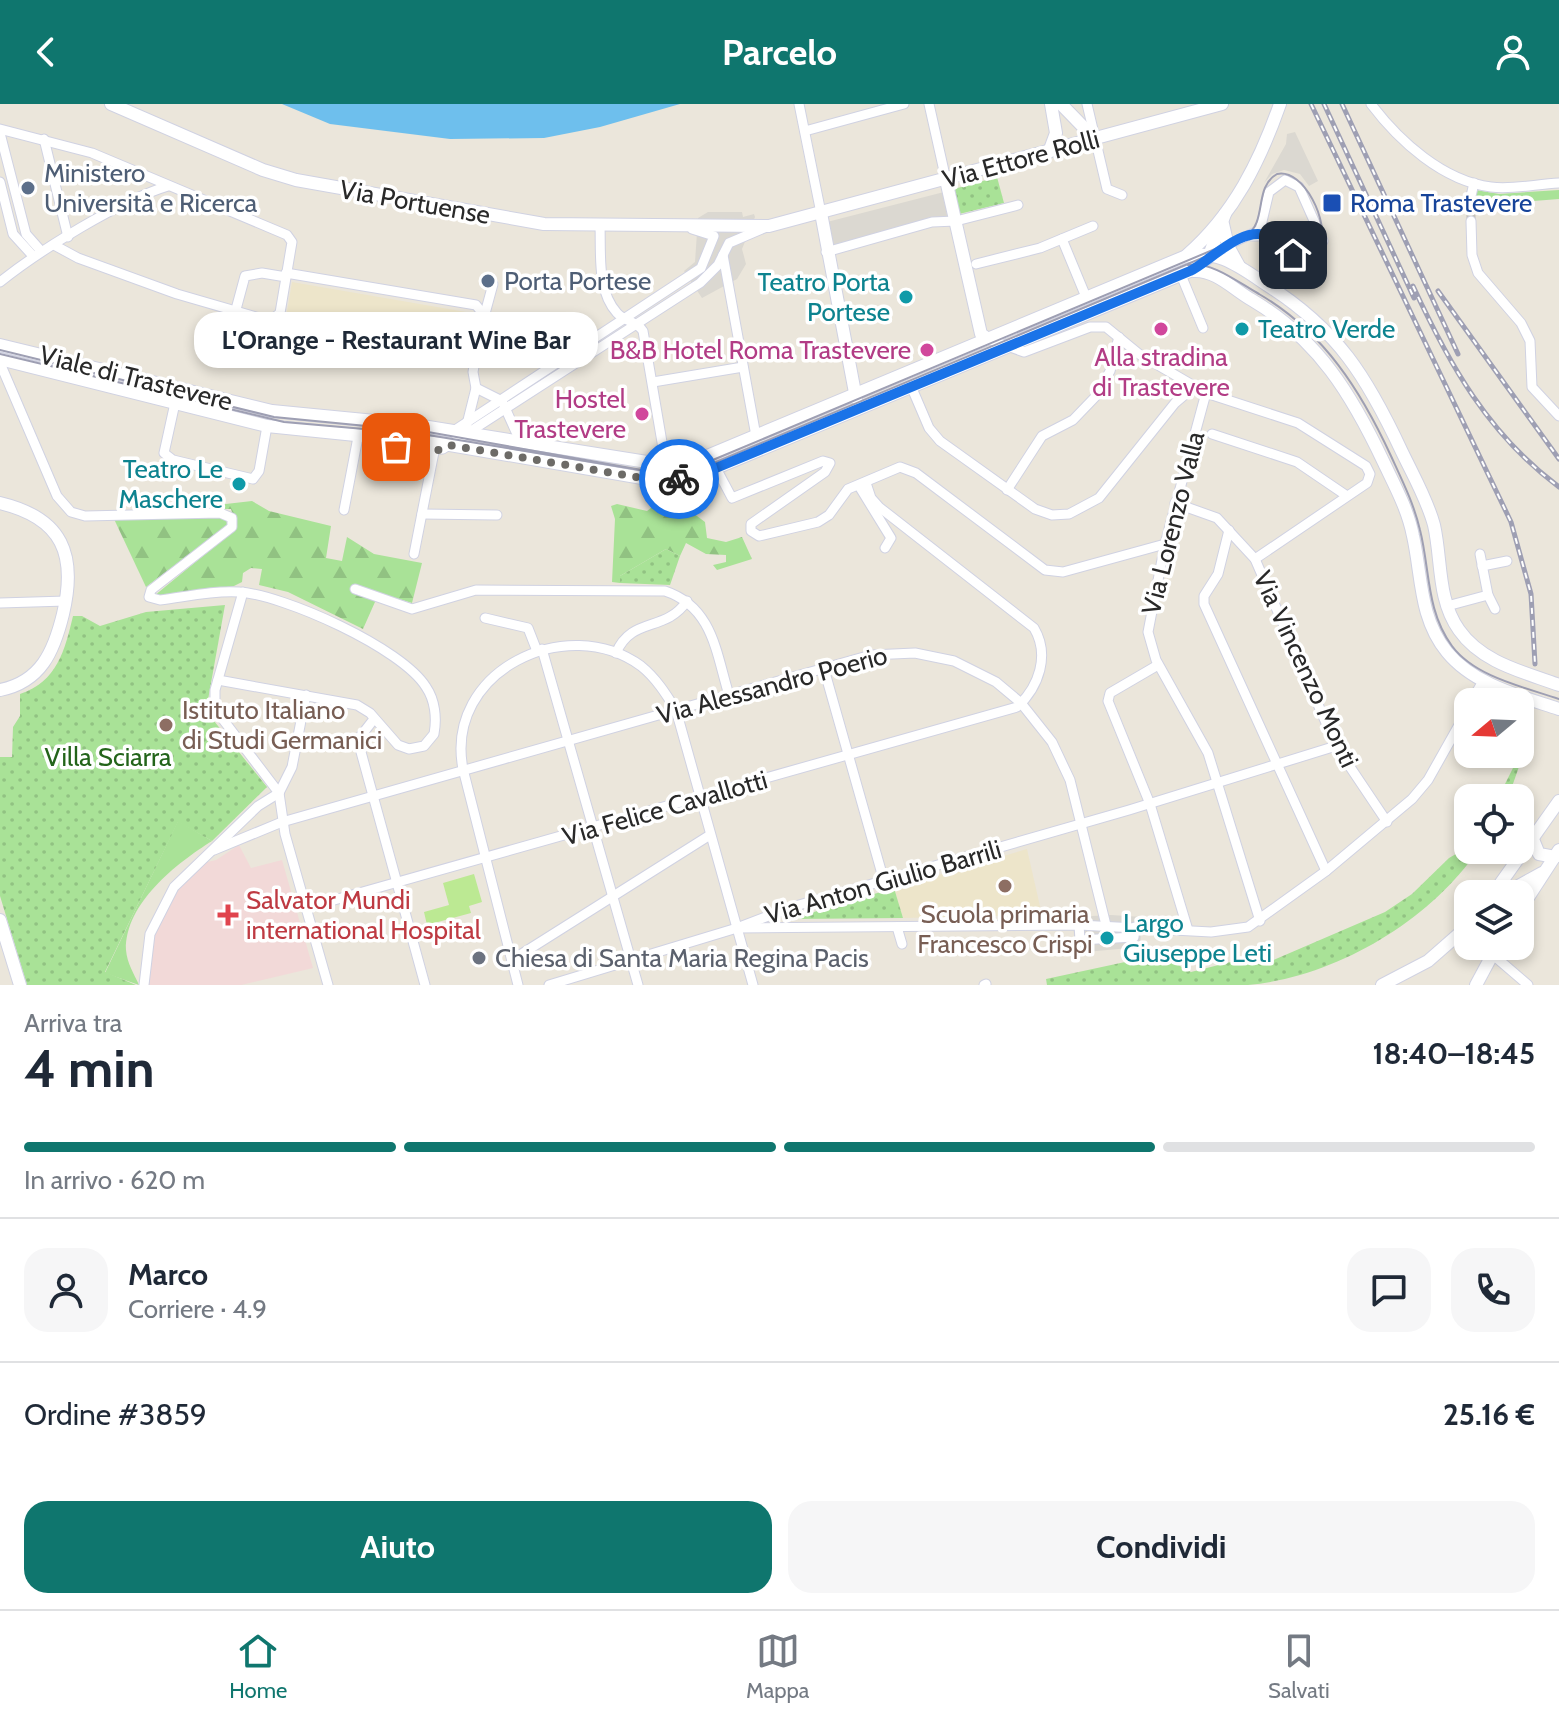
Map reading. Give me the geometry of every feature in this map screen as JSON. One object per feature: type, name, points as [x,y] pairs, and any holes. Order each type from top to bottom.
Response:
[{"type":"main road","name":"Via Portuense","points":[[111,104],[291,179],[524,221],[600,226],[769,226],[821,213]]},
{"type":"main road","points":[[1049,152],[1056,133],[1051,104]]},
{"type":"main road","points":[[1061,104],[1095,139]]},
{"type":"main road","name":"Via Ettore Rolli","points":[[821,213],[1222,104]]},
{"type":"main road","points":[[1184,257],[1225,214],[1254,169],[1279,105]]},
{"type":"main road","points":[[946,180],[981,334],[988,339]]},
{"type":"main road","points":[[821,213],[826,252],[859,408]]},
{"type":"main road","points":[[1225,214],[1223,225],[1228,246],[1241,268]]},
{"type":"main road","points":[[449,445],[655,480],[689,478],[1186,273],[1205,262],[1225,214]]},
{"type":"main road","points":[[1210,253],[1220,278]]},
{"type":"main road","points":[[462,429],[521,443],[672,466],[693,462],[1184,257],[1210,253],[1241,268],[1304,310],[1344,348],[1373,392],[1428,509],[1447,606],[1462,634],[1487,656],[1559,685]]},
{"type":"main road","points":[[1186,273],[1210,272],[1220,278],[1285,323],[1325,359],[1357,408],[1408,517],[1432,627],[1454,660],[1483,681],[1559,709]]},
{"type":"main road","name":"Viale di Trastevere","points":[[0,345],[272,411],[462,429]]},
{"type":"main road","name":"Viale di Trastevere","points":[[0,361],[267,426],[449,445]]},
{"type":"main road","points":[[1395,487],[1406,488],[1415,480]]},
{"type":"main road","points":[[0,503],[35,515],[55,533],[70,567],[66,601],[55,646],[45,663],[26,680],[0,690]]},
{"type":"main road","points":[[1408,517],[1415,511],[1428,509]]},
{"type":"main road","points":[[1534,834],[1559,801]]},
{"type":"main road","points":[[1534,842],[1539,854],[1558,856]]},
{"type":"main road","points":[[1534,889],[1558,856]]},
{"type":"main road","points":[[1533,880],[1545,872]]},
{"type":"main road","points":[[0,920],[20,985]]},
{"type":"main road","points":[[1382,985],[1423,964],[1454,938]]},
{"type":"main road","points":[[1476,985],[1489,960]]},
{"type":"street","points":[[799,104],[821,213]]},
{"type":"street","points":[[805,131],[904,104]]},
{"type":"street","points":[[929,104],[946,180]]},
{"type":"street","points":[[1087,104],[1107,189],[1122,195]]},
{"type":"street","points":[[1371,104],[1415,150],[1474,183],[1503,188],[1555,183],[1559,171]]},
{"type":"street","points":[[37,254],[25,231],[0,131],[44,139],[98,155],[291,240],[276,319],[235,313],[82,260],[54,245]]},
{"type":"street","points":[[44,139],[68,237]]},
{"type":"street","points":[[1252,236],[1269,237],[1302,257],[1318,251],[1323,241],[1300,189],[1291,181],[1282,181],[1271,188],[1264,224],[1269,237]]},
{"type":"street","points":[[0,182],[12,232],[37,254]]},
{"type":"street","points":[[1471,196],[1474,183]]},
{"type":"street","points":[[0,290],[2,280],[37,254],[142,195],[168,186]]},
{"type":"street","points":[[826,252],[932,222],[956,221],[1018,205]]},
{"type":"street","points":[[1471,221],[1476,270],[1525,330],[1533,351],[1532,387],[1559,416]]},
{"type":"street","points":[[504,404],[701,268],[714,236],[734,224]]},
{"type":"street","points":[[1210,253],[1252,236],[1264,224]]},
{"type":"street","points":[[600,226],[603,290],[617,313],[638,324],[643,331],[663,448]]},
{"type":"street","points":[[669,226],[737,240]]},
{"type":"street","points":[[344,510],[362,438],[434,452],[449,445],[462,429],[638,324],[708,277],[727,244],[769,226]]},
{"type":"street","points":[[976,264],[1062,239],[1093,226]]},
{"type":"street","points":[[1062,239],[1086,297]]},
{"type":"street","points":[[723,255],[756,436]]},
{"type":"street","points":[[701,268],[708,277],[728,284]]},
{"type":"street","points":[[235,313],[245,276],[262,273],[476,305],[484,315]]},
{"type":"street","points":[[1186,273],[1203,328]]},
{"type":"street","points":[[462,429],[476,388],[473,372],[493,284]]},
{"type":"street","points":[[988,339],[1025,352],[1094,327],[1106,327],[1139,354],[1206,393],[1282,416],[1314,431],[1364,464],[1370,479],[1255,559]]},
{"type":"street","points":[[1007,490],[1042,436],[1073,420],[1096,397],[1110,371],[1119,337]]},
{"type":"street","points":[[0,361],[50,485],[69,511],[83,516],[220,513],[232,518],[232,527],[151,590],[149,597],[157,600],[243,592],[300,606],[412,671],[431,696],[435,731],[424,746],[407,749],[391,740],[374,719],[357,705],[218,680]]},
{"type":"street","points":[[653,382],[743,367]]},
{"type":"street","points":[[911,386],[936,437],[1007,490],[1045,513],[1064,515],[1082,510],[1099,498],[1175,403],[1195,386]]},
{"type":"street","points":[[476,388],[504,404],[521,443]]},
{"type":"street","name":"Via Lorenzo Valla","points":[[1206,393],[1165,544],[1148,621],[1149,642],[1158,665],[1206,748],[1260,921]]},
{"type":"street","points":[[175,403],[164,450],[166,457],[246,478],[255,478],[267,426]]},
{"type":"street","points":[[1212,434],[1297,462],[1347,496]]},
{"type":"street","points":[[414,554],[434,452]]},
{"type":"street","points":[[716,468],[732,498],[823,461],[830,463],[825,472],[751,524],[751,531],[761,536],[824,519],[847,490],[895,467],[910,469],[1033,564],[1052,572],[1165,544]]},
{"type":"street","points":[[862,484],[891,538],[885,548]]},
{"type":"street","points":[[862,484],[879,507],[1034,628],[1041,645],[1040,673],[1035,687],[1021,703]]},
{"type":"street","name":"Via Vincenzo Monti","points":[[1175,503],[1217,518],[1255,559],[1336,746],[1387,822]]},
{"type":"street","points":[[422,514],[497,515]]},
{"type":"street","points":[[1229,530],[1218,574],[1203,602],[1326,871]]},
{"type":"street","points":[[1480,554],[1488,595],[1495,609]]},
{"type":"street","points":[[1482,566],[1507,561]]},
{"type":"street","points":[[355,589],[410,609],[476,590],[650,589],[687,601],[699,610],[707,624],[729,695]]},
{"type":"street","points":[[243,592],[213,698],[218,717],[279,793]]},
{"type":"street","points":[[1447,606],[1488,595]]},
{"type":"street","points":[[0,603],[66,601]]},
{"type":"street","points":[[616,653],[632,631],[672,619],[687,601]]},
{"type":"street","points":[[485,618],[528,628],[540,650],[638,985]]},
{"type":"street","points":[[518,985],[463,771],[465,731],[481,693],[500,671],[540,650],[581,644],[616,653],[647,671],[676,710],[753,985]]},
{"type":"street","name":"Via Alessandro Poerio","points":[[214,850],[282,822],[876,654],[922,654],[954,661],[982,674],[1021,703],[1048,737],[1066,768],[1106,925]]},
{"type":"street","points":[[1158,665],[1110,693],[1108,700],[1150,804],[1188,930]]},
{"type":"street","points":[[824,669],[884,881]]},
{"type":"street","points":[[1479,688],[1483,681]]},
{"type":"street","points":[[306,695],[292,767],[279,793],[282,822],[328,985]]},
{"type":"street","name":"Via Felice Cavallotti","points":[[306,908],[849,756],[1015,708],[1021,703]]},
{"type":"street","points":[[374,719],[359,741],[424,982]]},
{"type":"street","points":[[737,928],[1106,925],[1231,931],[1260,921],[1387,822],[1423,788],[1454,734]]},
{"type":"street","name":"Via Anton Giulio Barrili","points":[[549,985],[737,928],[792,907],[1150,804],[1336,746]]},
{"type":"street","points":[[144,985],[149,938],[162,905],[179,880],[260,804],[279,793]]},
{"type":"street","points":[[512,960],[710,835]]},
{"type":"street","points":[[790,928],[785,918],[792,907]]},
{"type":"street","points":[[1079,925],[1080,940],[1134,937],[1140,927]]},
{"type":"street","points":[[897,927],[902,944]]},
{"type":"street","points":[[1504,960],[1528,985]]},
{"type":"shaded area","points":[[1295,132],[1318,181],[1309,186],[1300,174],[1284,170],[1272,174],[1264,183],[1286,144],[1287,134]]},
{"type":"shaded area","points":[[944,192],[947,216],[832,247],[827,222]]},
{"type":"shaded area","points":[[708,212],[742,212],[743,217],[754,214],[755,217],[742,249],[746,264],[737,279],[702,298],[684,271],[695,262],[698,218]]},
{"type":"shaded area","points":[[1311,220],[1318,241],[1312,250],[1301,252],[1279,236]]},
{"type":"shaded area","points":[[292,282],[472,313],[468,344],[440,340],[424,345],[286,318]]},
{"type":"shaded area","name":"Salvator Mundi international Hospital","points":[[239,845],[251,868],[282,860],[313,968],[241,985],[144,985],[146,954],[162,905],[195,865],[216,860]]},
{"type":"shaded area","points":[[1027,849],[1042,915],[903,918],[894,888]]},
{"type":"shaded area","name":"Largo Giuseppe Leti","points":[[1073,917],[1142,917],[1140,947],[1075,953]]},
{"type":"green space","points":[[997,177],[1004,203],[959,214],[954,189]]},
{"type":"green space","points":[[1476,190],[1499,194],[1559,190],[1559,199],[1522,202],[1474,197]]},
{"type":"green space","points":[[674,496],[680,497],[685,507],[705,522],[707,538],[726,542],[742,537],[752,559],[717,570],[713,565],[726,562],[726,555],[706,554],[686,543],[680,556],[666,549],[620,576],[620,583],[612,582],[615,519],[611,506],[617,504],[647,511],[655,505],[665,506]]},
{"type":"green space","points":[[252,501],[269,511],[331,526],[326,558],[342,561],[347,537],[374,554],[422,563],[412,603],[379,593],[363,629],[288,592],[259,585],[262,569],[251,568],[243,573],[242,582],[234,586],[154,596],[237,528],[231,509],[217,509],[217,505]]},
{"type":"green space","points":[[225,518],[228,525],[146,587],[114,519]]},
{"type":"green space","points":[[666,549],[680,556],[670,585],[620,583],[620,576]]},
{"type":"green space","name":"Villa Sciarra","points":[[225,605],[206,711],[267,787],[212,841],[178,822],[105,972],[136,985],[27,985],[0,896],[0,757],[12,757],[13,727],[20,716],[20,694],[33,689],[51,673],[67,641],[73,616],[82,616],[100,626],[146,612]]},
{"type":"green space","points":[[1513,768],[1519,768],[1513,784],[1505,784]]},
{"type":"green space","points":[[178,821],[212,841],[169,873],[134,916],[126,950],[139,985],[105,973]]},
{"type":"green space","points":[[1454,855],[1454,864],[1467,864],[1434,900],[1377,942],[1314,971],[1248,985],[1047,985],[1046,979],[1139,959],[1167,959],[1191,972],[1258,955],[1262,965],[1385,912],[1412,894]]},
{"type":"green space","points":[[474,874],[482,902],[469,906],[471,913],[427,925],[424,912],[449,905],[443,883]]},
{"type":"green space","points":[[894,888],[903,918],[793,919],[794,918]]},
{"type":"water","points":[[282,104],[680,104],[600,127],[544,138],[450,139],[330,124]]},
{"type":"tunnel","points":[[1471,196],[1471,221]]},
{"type":"tram line","points":[[0,350],[274,417],[428,432],[642,470],[677,471],[708,462],[1246,236],[1257,222],[1265,187],[1277,174],[1287,174],[1305,188],[1321,224],[1320,246],[1306,255],[1273,239],[1252,237],[709,465],[670,475],[422,434],[284,422],[0,354]]},
{"type":"tram line","points":[[1188,265],[1206,266],[1234,279],[1282,309],[1321,345],[1367,409],[1403,483],[1420,530],[1437,619],[1452,646],[1462,657],[1487,673],[1559,699]]},
{"type":"railway","points":[[1311,104],[1511,522],[1531,594],[1535,664]]},
{"type":"railway","points":[[1324,104],[1414,298]]},
{"type":"railway","points":[[1342,104],[1458,354]]},
{"type":"railway","points":[[1413,286],[1456,370],[1491,421],[1511,444],[1559,487]]},
{"type":"railway","points":[[1438,291],[1559,459]]},
{"type":"way so far","points":[[396,447],[434,452],[449,445],[648,479],[679,479]]},
{"type":"place","name":"Ministero Università e Ricerca","points":[[28,188]]},
{"type":"place","name":"Roma Trastevere","points":[[1332,203]]},
{"type":"place","name":"Porta Portese","points":[[488,281]]},
{"type":"place","name":"Teatro Porta Portese","points":[[906,297]]},
{"type":"place","name":"Alla stradina di Trastevere","points":[[1161,329]]},
{"type":"place","name":"Teatro Verde","points":[[1242,329]]},
{"type":"place","name":"B&B Hotel Roma Trastevere","points":[[927,350]]},
{"type":"place","name":"Hostel Trastevere","points":[[642,414]]},
{"type":"place","name":"L'Orange - Restaurant Wine Bar","points":[[396,447]]},
{"type":"place","name":"Teatro Le Maschere","points":[[239,484]]},
{"type":"place","name":"Istituto Italiano di Studi Germanici","points":[[166,725]]},
{"type":"place","name":"Scuola primaria Francesco Crispi","points":[[1005,886]]},
{"type":"place","name":"Salvator Mundi international Hospital","points":[[228,915]]},
{"type":"place","name":"Largo Giuseppe Leti","points":[[1107,938]]},
{"type":"place","name":"Chiesa di Santa Maria Regina Pacis","points":[[479,958]]},
{"type":"route","points":[[679,479],[716,468],[1190,271],[1205,262],[1210,253],[1252,236],[1267,236],[1293,255]]}]
